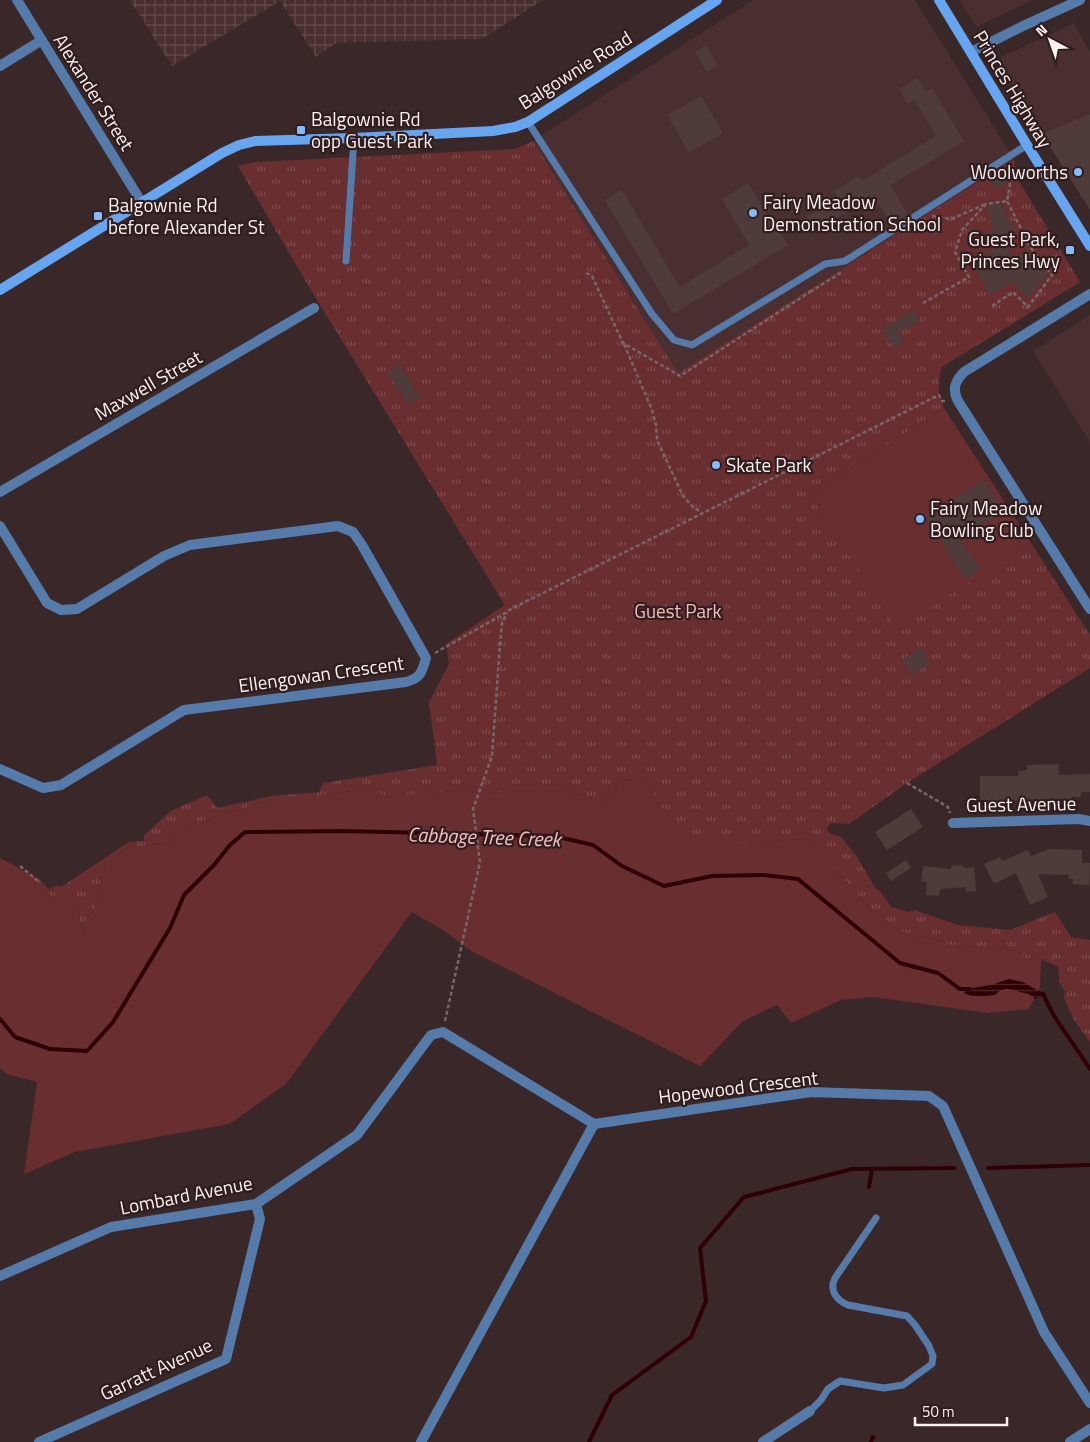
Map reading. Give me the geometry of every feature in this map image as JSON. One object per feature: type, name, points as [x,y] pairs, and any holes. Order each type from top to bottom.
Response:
[{"type":"main road","name":"Balgownie Road","points":[[0,290],[222,153],[239,145],[255,141],[493,131],[515,127],[528,122],[717,0]]},
{"type":"main road","name":"Princes Highway","points":[[939,0],[1090,246]]},
{"type":"street","name":"Alexander Street","points":[[16,0],[142,202]]},
{"type":"street","points":[[971,52],[1080,0]]},
{"type":"street","points":[[0,66],[42,40]]},
{"type":"street","points":[[1090,294],[964,372],[958,377],[954,390],[958,401],[1090,609]]},
{"type":"street","name":"Maxwell Street","points":[[0,492],[314,308]]},
{"type":"street","name":"Ellengowan Crescent","points":[[0,526],[47,603],[61,610],[77,609],[164,556],[190,545],[338,526],[353,532],[362,545],[426,658],[422,671],[416,679],[406,682],[184,710],[61,785],[43,788],[0,769]]},
{"type":"street","name":"Guest Avenue","points":[[953,823],[1080,819],[1090,821]]},
{"type":"street","points":[[421,1442],[594,1124],[443,1032]]},
{"type":"street","name":"Lombard Avenue","points":[[0,1276],[112,1226],[256,1204],[357,1135],[431,1035],[443,1032]]},
{"type":"street","name":"Hopewood Crescent","points":[[594,1124],[810,1092],[929,1096],[943,1106],[1044,1332],[1090,1403]]},
{"type":"street","name":"Garratt Avenue","points":[[39,1442],[226,1359],[260,1219],[256,1204]]},
{"type":"street","points":[[763,1442],[810,1411]]},
{"type":"street","points":[[1070,1442],[1090,1429]]},
{"type":"lane","points":[[528,122],[652,314],[674,340],[692,345],[825,264],[845,261],[1027,145]]},
{"type":"lane","points":[[346,261],[354,138]]},
{"type":"lane","points":[[810,1411],[821,1400],[828,1389],[840,1381],[884,1388],[903,1385],[932,1364],[933,1356],[929,1346],[907,1316],[848,1305],[839,1300],[833,1292],[832,1286],[835,1278],[876,1218]]},
{"type":"path","points":[[992,306],[1013,292],[1028,307],[1052,275],[1031,248],[1007,201],[1010,185],[1009,175],[1018,169]]},
{"type":"path","points":[[930,216],[951,219],[986,204],[1007,201]]},
{"type":"path","points":[[923,304],[969,277],[955,252],[962,230],[986,204]]},
{"type":"path","points":[[623,343],[680,376],[809,291],[842,272]]},
{"type":"path","points":[[586,274],[592,276],[623,343],[652,410],[658,440],[683,496],[702,513]]},
{"type":"path","points":[[426,658],[523,603],[702,513],[939,396],[942,402],[945,401]]},
{"type":"path","points":[[443,1032],[480,862],[473,809],[492,756],[502,623],[507,612]]},
{"type":"path","points":[[907,783],[948,807],[953,823]]},
{"type":"path","points":[[20,866],[38,881]]},
{"type":"shaded area","points":[[130,0],[543,0],[482,39],[336,43],[316,57],[280,1],[172,66]]},
{"type":"shaded area","name":"Fairy Meadow Demonstration School","points":[[753,0],[915,0],[1014,159],[678,373],[533,141]]},
{"type":"shaded area","points":[[960,0],[1033,0],[976,27]]},
{"type":"shaded area","points":[[1074,23],[1090,52],[1090,210],[998,64],[1001,57]]},
{"type":"shaded area","points":[[1090,315],[1090,442],[1033,351]]},
{"type":"shaded area","points":[[1009,979],[1023,982],[1046,995],[1035,999],[1029,994],[1008,989],[1002,990],[995,995],[987,996],[967,995],[964,993],[966,989],[991,985]]},
{"type":"green space","name":"Guest Park","points":[[533,141],[678,373],[1014,159],[1017,178],[1080,282],[942,367],[939,388],[944,408],[810,495],[897,629],[1031,543],[1090,635],[1090,668],[907,783],[849,824],[832,823],[827,829],[829,833],[841,837],[857,857],[876,889],[881,892],[891,907],[909,912],[915,910],[958,925],[1010,930],[1055,912],[1071,937],[1090,940],[1090,1042],[1074,1020],[1064,998],[1065,991],[1060,984],[1058,967],[1041,959],[1025,958],[1017,951],[951,945],[929,937],[915,938],[880,920],[808,838],[757,843],[710,841],[690,833],[661,806],[650,789],[640,779],[620,781],[612,797],[600,801],[566,790],[484,793],[467,789],[436,793],[429,789],[425,790],[425,792],[389,797],[367,789],[315,796],[313,799],[273,799],[191,824],[167,844],[127,848],[106,860],[104,869],[101,872],[95,909],[84,923],[85,940],[78,910],[52,897],[38,884],[39,879],[49,889],[58,885],[61,887],[129,842],[144,841],[144,835],[171,811],[207,795],[217,808],[272,796],[319,792],[323,783],[437,765],[429,702],[449,664],[446,644],[505,605],[312,292],[238,166],[256,162],[515,149]]},
{"type":"green space","name":"Fairy Meadow Bowling Club","points":[[944,408],[1031,543],[897,630],[810,495]]},
{"type":"green space","points":[[640,779],[650,789],[661,806],[757,843],[808,838],[880,920],[915,938],[929,937],[951,945],[1017,951],[1025,958],[1041,959],[1040,987],[1029,1009],[989,1013],[872,997],[841,1000],[791,1023],[777,1005],[743,1021],[700,1066],[471,951],[446,932],[412,912],[286,1084],[229,1124],[75,1152],[24,1174],[37,1082],[7,1074],[0,1068],[0,858],[39,879],[38,884],[52,897],[78,910],[81,929],[85,937],[83,924],[95,909],[101,872],[104,869],[106,860],[127,848],[167,844],[191,824],[273,799],[313,799],[315,796],[367,789],[389,797],[429,789],[436,793],[467,789],[484,793],[566,790],[600,801],[612,797],[620,781]]},
{"type":"building","points":[[706,45],[718,65],[707,72],[695,52]]},
{"type":"building","points":[[918,78],[926,92],[932,88],[964,141],[891,185],[908,215],[891,225],[874,196],[810,234],[801,220],[838,198],[834,191],[859,176],[862,181],[936,136],[915,100],[907,104],[899,89]]},
{"type":"building","points":[[701,96],[723,133],[689,153],[667,115]]},
{"type":"building","name":"Woolworths","points":[[1090,114],[1090,210],[1042,134]]},
{"type":"building","points":[[999,169],[1008,183],[996,190],[988,176]]},
{"type":"building","points":[[748,183],[788,245],[673,314],[605,200],[622,190],[680,287],[749,245],[722,199]]},
{"type":"building","points":[[1003,203],[1006,215],[1016,232],[1002,240],[1014,258],[1028,249],[1036,263],[1049,274],[1028,298],[1011,283],[990,295],[972,264],[995,249],[985,233],[992,228],[987,205]]},
{"type":"building","points":[[913,310],[920,320],[898,333],[904,342],[894,348],[882,329]]},
{"type":"building","points":[[399,364],[420,397],[408,405],[387,372]]},
{"type":"building","points":[[984,479],[1004,511],[960,539],[980,569],[965,579],[925,517]]},
{"type":"building","points":[[921,648],[930,664],[912,675],[902,660]]},
{"type":"building","points":[[1058,764],[1059,775],[1090,774],[1090,792],[1081,792],[1081,797],[1072,797],[1072,799],[996,801],[987,803],[987,800],[980,800],[980,776],[1018,776],[1018,771],[1027,770],[1027,765]]},
{"type":"building","points":[[911,809],[923,827],[887,850],[875,832]]},
{"type":"building","points":[[1049,849],[1082,850],[1082,863],[1090,863],[1089,885],[1072,884],[1073,879],[1069,879],[1069,875],[1038,874],[1048,897],[1030,905],[1016,873],[994,884],[984,864],[1000,857],[1002,861],[1028,850],[1031,856]]},
{"type":"building","points":[[906,860],[911,868],[891,881],[886,873]]},
{"type":"building","points":[[963,865],[964,868],[974,867],[976,891],[966,892],[966,887],[940,889],[939,896],[926,895],[927,882],[921,881],[923,866],[951,869],[951,866]]},
{"type":"waterway","name":"Cabbage Tree Creek","points":[[0,1019],[15,1037],[50,1049],[87,1051],[113,1022],[170,928],[184,895],[214,865],[230,845],[245,832],[344,831],[554,836],[593,845],[622,866],[664,886],[712,876],[764,875],[798,879],[900,963],[938,973],[960,989],[970,989]]},
{"type":"waterway","name":"Cabbage Tree Creek","points":[[1043,994],[1054,1016],[1090,1069]]},
{"type":"waterway","points":[[988,1168],[1090,1165]]},
{"type":"waterway","points":[[589,1442],[612,1395],[691,1337],[706,1301],[700,1248],[744,1197],[852,1169],[954,1168]]},
{"type":"waterway","name":"Cabbage Tree Creek","points":[[869,1187],[872,1169]]},
{"type":"waterway","name":"Cabbage Tree Creek","points":[[871,1442],[873,1437]]},
{"type":"place","name":"Balgownie Rd opp Guest Park","points":[[301,130]]},
{"type":"place","name":"Woolworths","points":[[1078,172]]},
{"type":"place","name":"Fairy Meadow Demonstration School","points":[[753,213]]},
{"type":"place","name":"Balgownie Rd before Alexander St","points":[[98,216]]},
{"type":"place","name":"Guest Park, Princes Hwy","points":[[1070,250]]},
{"type":"place","name":"Skate Park","points":[[716,465]]},
{"type":"place","name":"Fairy Meadow Bowling Club","points":[[920,519]]}]
